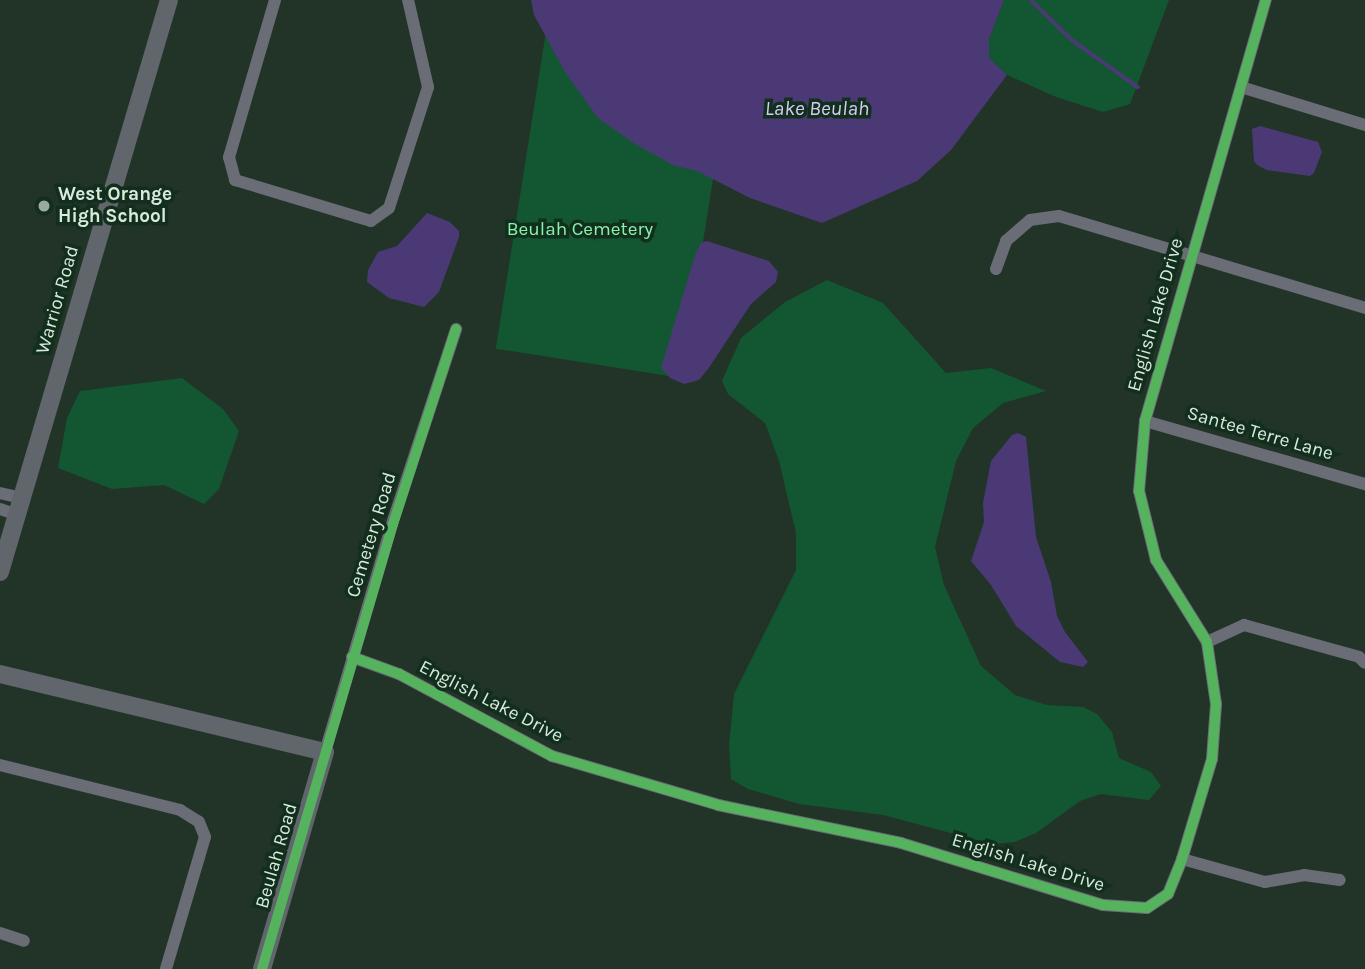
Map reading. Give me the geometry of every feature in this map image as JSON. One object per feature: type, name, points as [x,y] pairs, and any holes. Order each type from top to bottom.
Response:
[{"type":"street","name":"Warrior Road","points":[[0,572],[13,507],[169,0]]},
{"type":"street","points":[[275,0],[229,158],[235,180],[371,221],[389,208],[428,86],[408,0]]},
{"type":"street","name":"English Lake Drive","points":[[352,657],[399,674],[552,756],[718,805],[901,843],[1103,905],[1147,908],[1168,894],[1182,859],[1212,759],[1216,704],[1207,642],[1156,560],[1139,491],[1145,421],[1266,0]]},
{"type":"street","points":[[1241,87],[1365,125]]},
{"type":"street","points":[[996,269],[1006,241],[1030,220],[1059,216],[1365,308]]},
{"type":"street","name":"Cemetery Road","points":[[325,752],[352,657],[456,329]]},
{"type":"street","name":"Santee Terre Lane","points":[[1145,421],[1365,484]]},
{"type":"street","points":[[0,493],[13,507]]},
{"type":"street","points":[[1207,642],[1244,625],[1359,657],[1365,663]]},
{"type":"street","points":[[0,674],[325,752]]},
{"type":"street","name":"Beulah Road","points":[[262,969],[325,752]]},
{"type":"street","points":[[0,765],[180,810],[199,822],[205,837],[166,969]]},
{"type":"street","points":[[1182,859],[1265,882],[1304,874],[1340,880]]},
{"type":"street","points":[[0,933],[24,941]]},
{"type":"green space","name":"Beulah Cemetery","points":[[551,0],[737,29],[681,378],[496,349]]},
{"type":"green space","points":[[1004,0],[1169,0],[1130,104],[1103,112],[1056,97],[1007,75],[989,58],[989,39]]},
{"type":"green space","points":[[827,280],[883,303],[946,373],[991,368],[1046,391],[1003,403],[973,428],[956,461],[935,547],[944,585],[981,666],[1015,695],[1047,705],[1083,707],[1097,714],[1112,732],[1119,758],[1151,772],[1161,786],[1149,800],[1101,794],[1080,801],[1036,833],[1015,842],[992,844],[883,815],[799,804],[748,789],[731,779],[729,746],[734,694],[796,570],[796,533],[779,461],[765,423],[728,394],[722,381],[741,338],[785,302]]},
{"type":"green space","points":[[182,378],[223,409],[239,431],[219,489],[204,504],[164,485],[112,489],[58,468],[67,418],[80,391]]},
{"type":"water","name":"Lake Beulah","points":[[531,0],[1004,0],[989,39],[989,58],[1007,75],[951,150],[917,181],[822,223],[750,198],[697,171],[673,165],[635,144],[598,118],[565,72],[534,15]]},
{"type":"water","points":[[1260,126],[1318,142],[1322,152],[1314,173],[1310,176],[1267,170],[1257,165],[1254,161],[1252,129]]},
{"type":"water","points":[[427,213],[450,222],[459,231],[459,237],[439,292],[424,307],[389,298],[367,282],[368,270],[378,252],[397,246]]},
{"type":"water","points":[[707,241],[769,261],[778,272],[776,282],[751,304],[699,380],[684,384],[670,378],[661,368],[696,252],[701,243]]},
{"type":"water","points":[[1018,433],[1026,437],[1036,537],[1051,582],[1057,616],[1065,632],[1088,662],[1083,667],[1060,662],[1016,626],[991,585],[971,561],[984,522],[983,503],[991,461],[1012,435]]},
{"type":"waterway","points":[[1031,0],[1072,40],[1138,87]]},
{"type":"cycle path","points":[[352,657],[399,674],[552,756],[718,805],[901,843],[1103,905],[1147,908],[1168,894],[1182,859],[1212,759],[1216,704],[1207,642],[1156,560],[1139,491],[1145,421],[1266,0]]},
{"type":"cycle path","points":[[262,969],[393,524],[456,329]]},
{"type":"place","name":"West Orange High School","points":[[44,206]]}]
